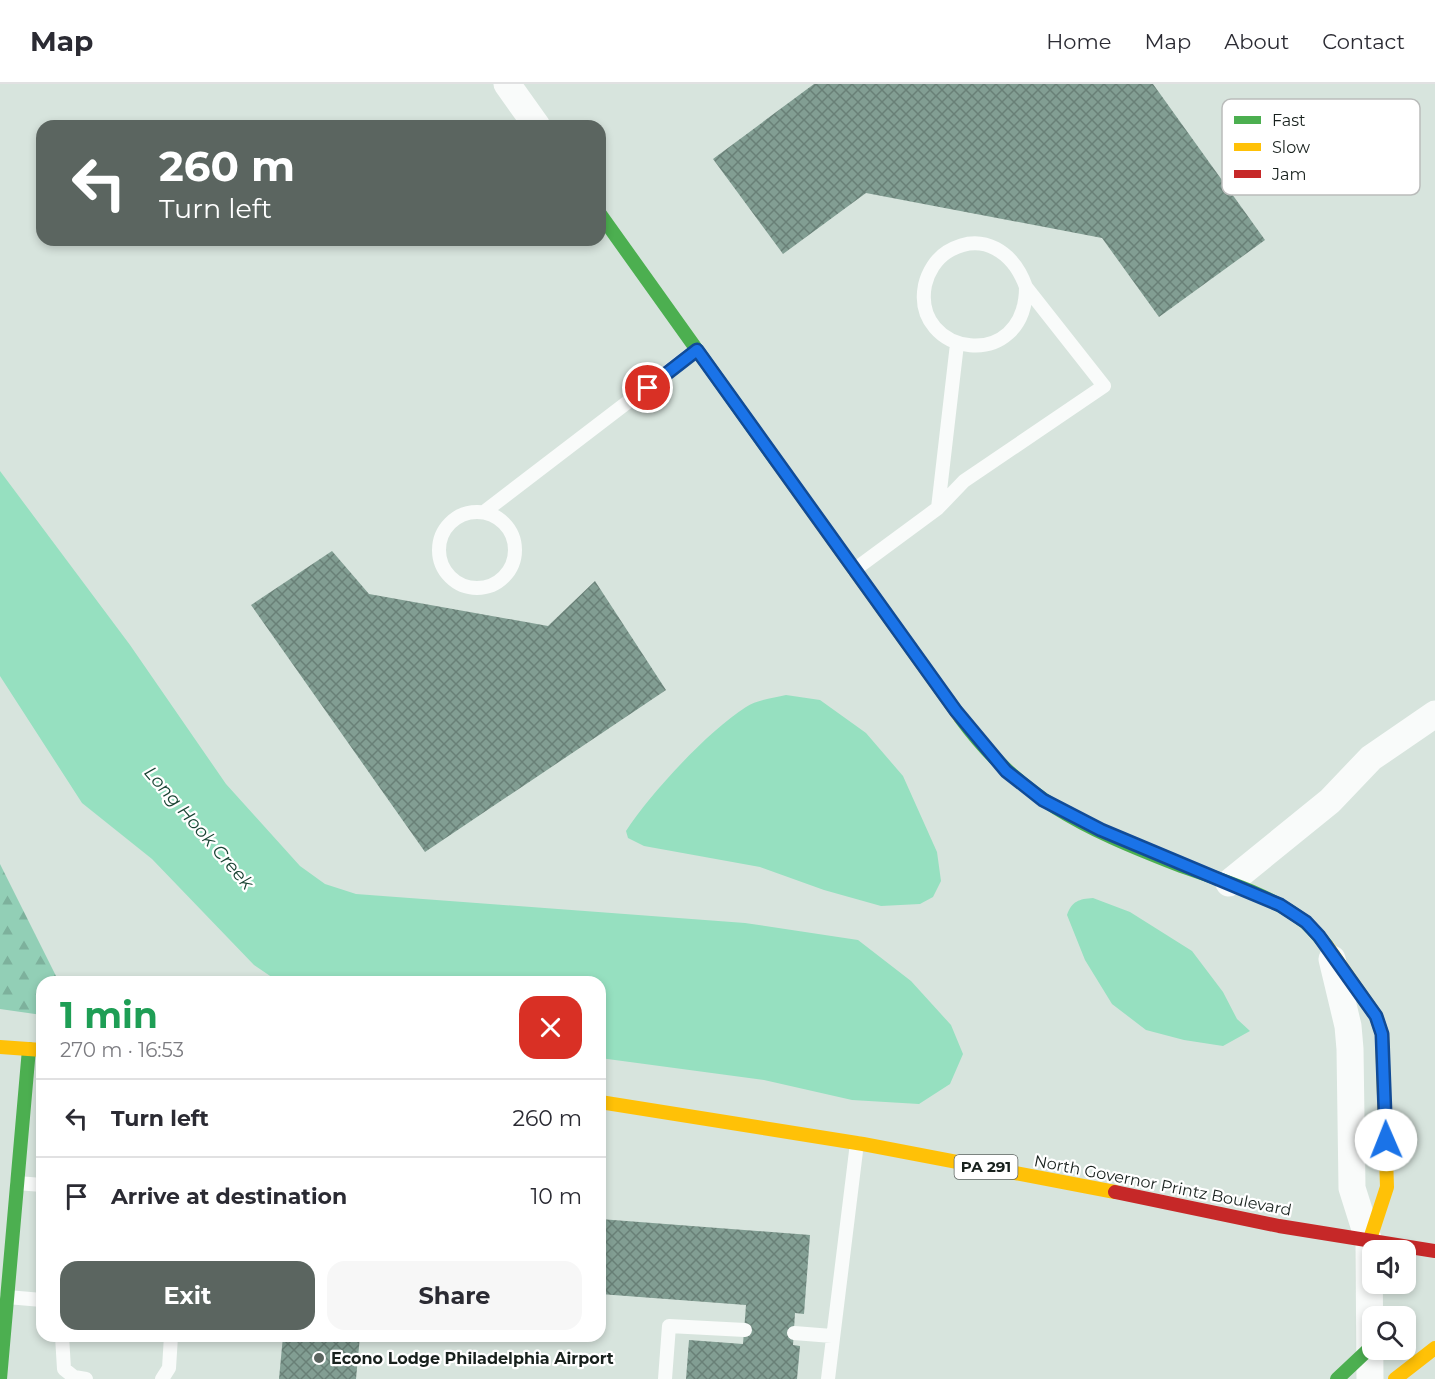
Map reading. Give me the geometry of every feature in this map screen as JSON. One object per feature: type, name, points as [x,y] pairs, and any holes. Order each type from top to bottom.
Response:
[{"type":"street","points":[[507,84],[533,120]]},
{"type":"street","points":[[606,222],[974,736],[1006,771],[1043,800],[1133,846],[1229,883],[1295,915],[1306,922],[1330,950],[1348,1026],[1352,1188],[1369,1240]]},
{"type":"street","points":[[1229,883],[1330,801],[1371,758],[1435,714]]},
{"type":"street","points":[[0,1047],[35,1050],[17,1183],[7,1297],[2,1323],[0,1379]]},
{"type":"street","name":"North Governor Printz Boulevard","points":[[606,1103],[857,1143],[1362,1240]]},
{"type":"street","name":"North Governor Printz Boulevard","points":[[1416,1248],[1435,1251]]},
{"type":"street","points":[[1395,1379],[1435,1348]]},
{"type":"street","points":[[1337,1379],[1362,1356]]},
{"type":"street","points":[[1370,1360],[1370,1379]]},
{"type":"lane","points":[[854,570],[938,508],[964,481],[1104,386],[1026,287],[1020,270],[1009,256],[993,247],[977,244],[961,245],[946,252],[935,263],[927,277],[924,301],[932,324],[943,335],[957,344],[975,347],[993,344],[1008,335],[1020,321],[1026,305],[1026,287]]},
{"type":"lane","points":[[938,508],[957,344]]},
{"type":"lane","points":[[483,512],[506,524],[513,536],[515,549],[513,562],[507,573],[497,582],[485,587],[472,587],[451,577],[444,567],[439,544],[443,533],[459,516],[483,512],[697,350]]},
{"type":"lane","points":[[828,1379],[857,1143]]},
{"type":"lane","points":[[17,1183],[36,1185]]},
{"type":"lane","points":[[7,1297],[36,1299]]},
{"type":"lane","points":[[665,1379],[669,1326],[744,1330]]},
{"type":"lane","points":[[794,1333],[832,1336]]},
{"type":"lane","points":[[62,1342],[64,1369],[74,1377],[86,1379]]},
{"type":"lane","points":[[162,1379],[169,1368],[171,1342]]},
{"type":"green space","points":[[0,864],[56,976],[36,976],[36,1014],[0,1009]]},
{"type":"water","name":"Long Hook Creek","points":[[0,471],[130,645],[226,784],[300,866],[325,884],[356,894],[745,923],[858,940],[911,981],[951,1025],[963,1054],[950,1084],[919,1104],[852,1100],[764,1080],[606,1059],[606,976],[270,976],[254,965],[152,859],[82,803],[0,676]]},
{"type":"water","points":[[786,695],[820,700],[866,733],[903,776],[937,852],[941,881],[933,897],[920,904],[881,906],[824,890],[760,867],[644,846],[628,838],[626,831],[636,816],[681,764],[715,731],[750,705]]},
{"type":"water","points":[[1093,898],[1130,912],[1192,951],[1223,992],[1237,1019],[1250,1031],[1223,1046],[1184,1040],[1146,1030],[1112,1004],[1085,960],[1067,915],[1077,902]]},
{"type":"building","points":[[814,84],[1153,84],[1222,180],[1222,195],[1233,195],[1265,240],[1159,317],[1102,238],[866,193],[783,254],[713,159]]},
{"type":"building","points":[[332,551],[369,594],[548,626],[595,581],[666,690],[425,852],[251,605]]},
{"type":"building","points":[[606,1219],[810,1235],[804,1314],[795,1313],[793,1345],[800,1346],[797,1379],[686,1379],[689,1340],[743,1344],[746,1305],[606,1294]]},
{"type":"building","name":"Econo Lodge Philadelphia Airport","points":[[282,1342],[359,1342],[356,1379],[279,1379]]},
{"type":"traffic: fast","points":[[606,222],[777,462]]},
{"type":"traffic: fast","points":[[960,717],[1006,770],[1056,808],[1143,851],[1243,888],[1276,903],[1305,922],[1327,946]]},
{"type":"traffic: fast","points":[[0,1379],[29,1049]]},
{"type":"traffic: fast","points":[[1337,1379],[1362,1356]]},
{"type":"traffic: slow","points":[[777,462],[960,717]]},
{"type":"traffic: slow","points":[[1327,946],[1376,1016],[1382,1034],[1387,1187],[1370,1240]]},
{"type":"traffic: slow","points":[[0,1047],[36,1050]]},
{"type":"traffic: slow","points":[[606,1103],[863,1144],[1115,1192]]},
{"type":"traffic: slow","points":[[1395,1379],[1435,1348]]},
{"type":"traffic: jam","points":[[1115,1192],[1279,1226],[1435,1251]]},
{"type":"place","name":"Econo Lodge Philadelphia Airport","points":[[319,1358]]},
{"type":"route","points":[[648,388],[697,350],[974,736],[1006,771],[1025,787],[1043,800],[1133,846],[1262,897],[1280,905],[1306,922],[1330,950],[1376,1016],[1384,1048],[1386,1140]]}]
